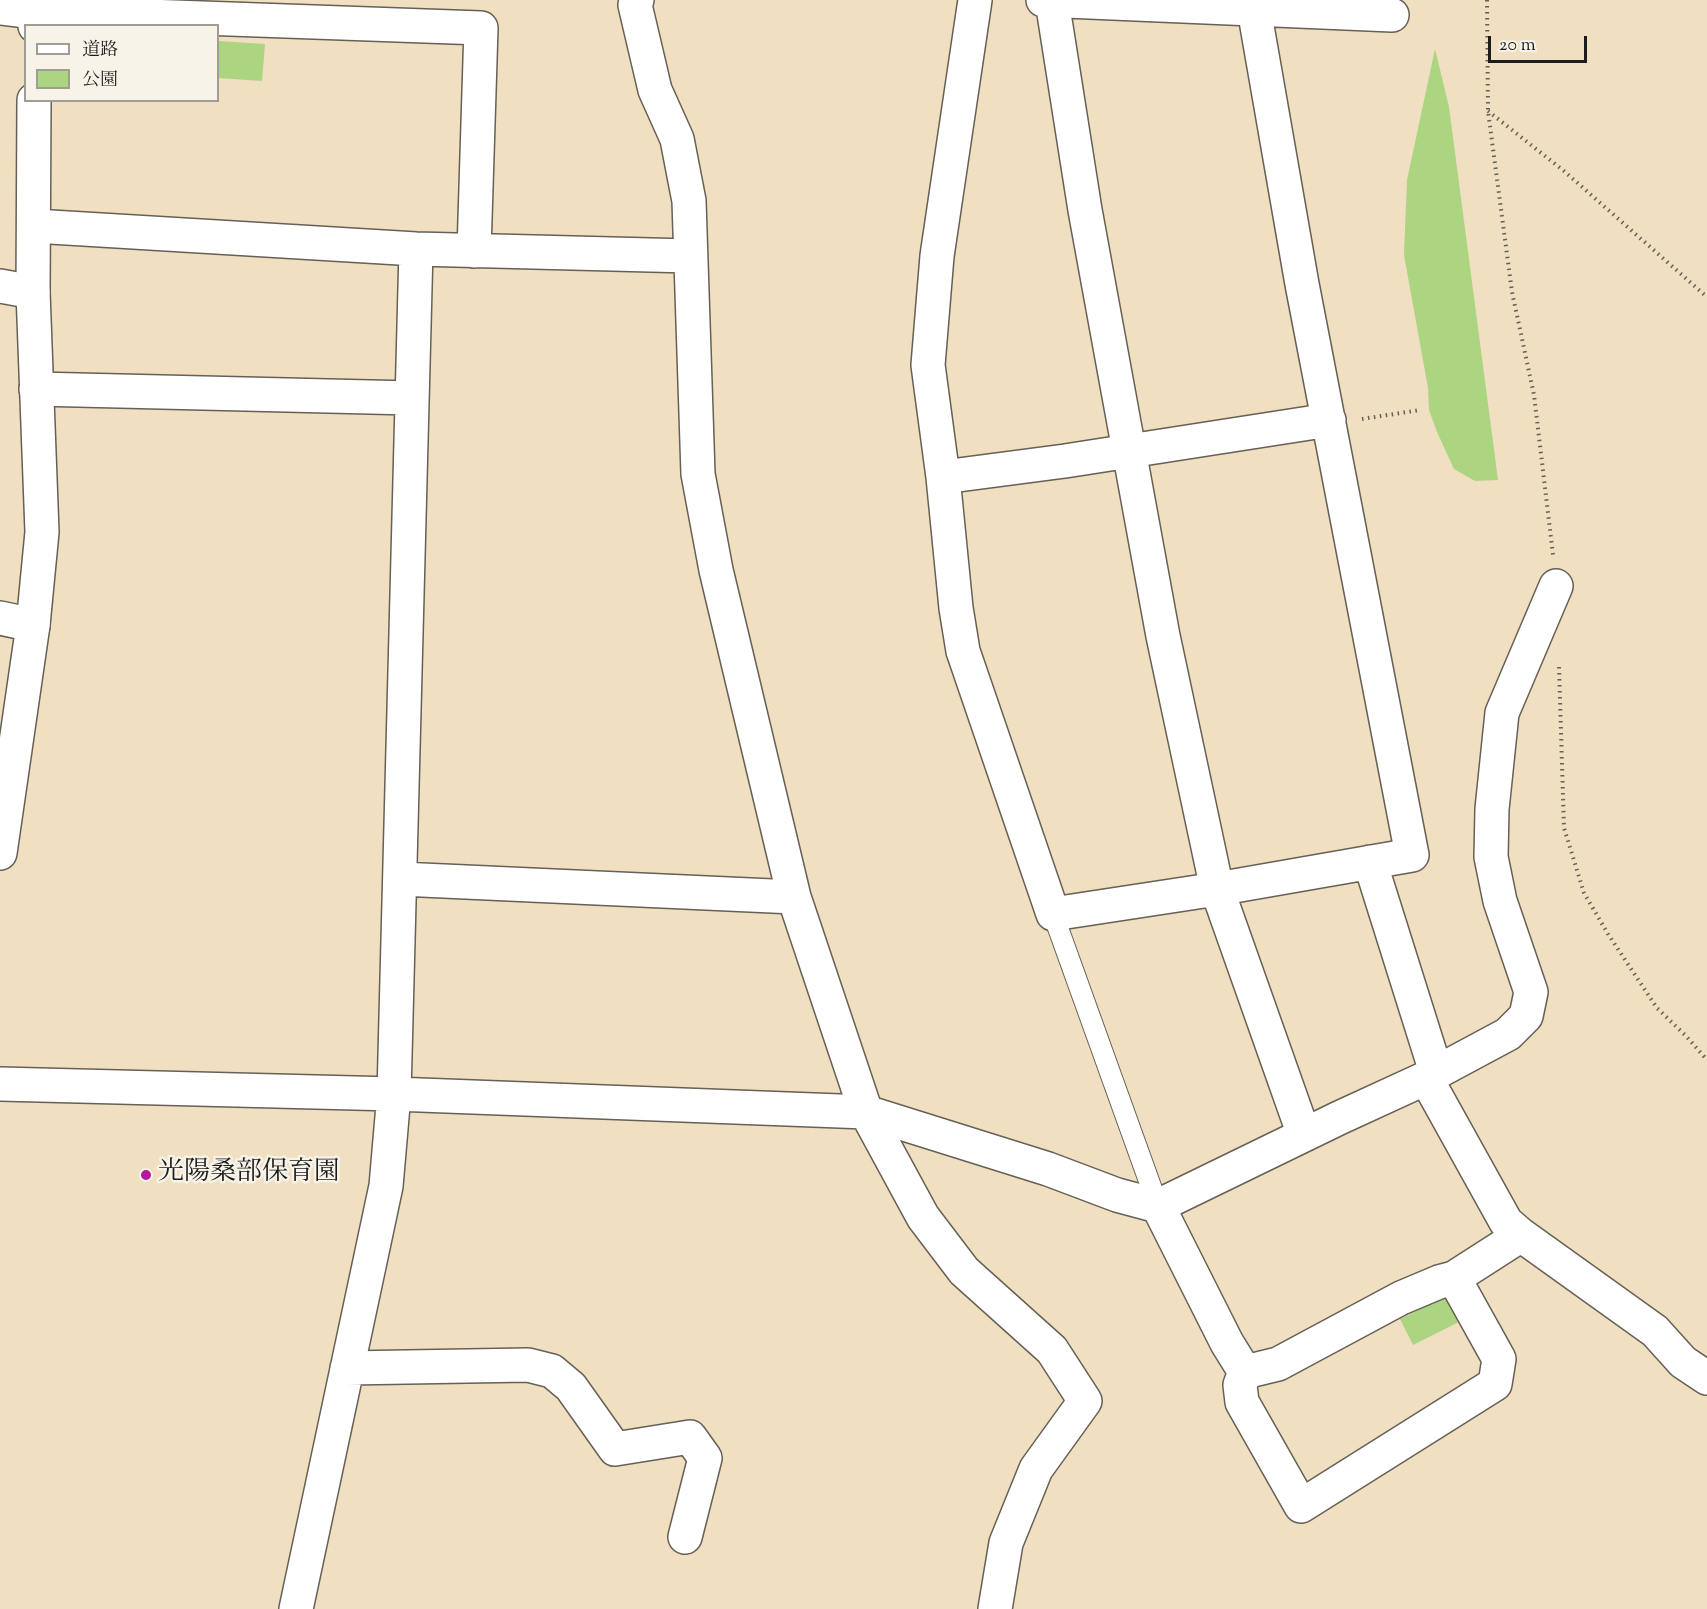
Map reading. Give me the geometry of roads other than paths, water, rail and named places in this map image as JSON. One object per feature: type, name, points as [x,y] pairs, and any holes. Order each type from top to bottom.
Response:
[{"type":"street","points":[[637,0],[635,4],[655,90],[676,139],[688,201],[698,474],[716,570],[794,897],[867,1112],[923,1217],[964,1271],[1052,1350],[1085,1401],[1036,1469],[1006,1543],[995,1609]]},
{"type":"street","points":[[975,0],[937,256],[928,366],[963,651],[1053,914],[1217,889],[1412,855],[1329,422],[1254,9]]},
{"type":"street","points":[[1043,0],[1392,15]]},
{"type":"street","points":[[1052,1],[1085,210],[1163,636],[1217,889],[1304,1135]]},
{"type":"street","points":[[0,8],[35,13],[482,28],[474,250]]},
{"type":"street","points":[[0,853],[33,625],[42,532],[33,292],[34,102]]},
{"type":"street","points":[[34,226],[416,249],[690,255]]},
{"type":"street","points":[[296,1609],[386,1186],[394,1094],[416,249]]},
{"type":"street","points":[[0,286],[33,292]]},
{"type":"street","points":[[36,389],[412,398]]},
{"type":"street","points":[[943,477],[1329,422]]},
{"type":"street","points":[[0,1084],[394,1094],[867,1112],[1047,1169],[1117,1195],[1158,1206],[1431,1075],[1509,1034],[1526,1016],[1531,992],[1500,901],[1491,857],[1492,809],[1502,713],[1556,586]]},
{"type":"street","points":[[0,618],[33,625]]},
{"type":"street","points":[[1370,862],[1431,1075],[1506,1222],[1655,1331],[1683,1362],[1707,1378]]},
{"type":"street","points":[[400,879],[794,897]]},
{"type":"street","points":[[1158,1206],[1227,1343],[1245,1372]]},
{"type":"street","points":[[1245,1372],[1278,1364],[1401,1298],[1454,1278],[1521,1235]]},
{"type":"street","points":[[1245,1372],[1240,1385],[1242,1402],[1301,1506],[1495,1384],[1499,1359],[1454,1278]]},
{"type":"street","points":[[347,1368],[528,1365],[552,1371],[571,1387],[615,1449],[690,1437],[705,1458],[685,1536]]},
{"type":"lane","points":[[1053,914],[1158,1206]]},
{"type":"place","name":"光陽桑部保育園","points":[[146,1175]]}]
